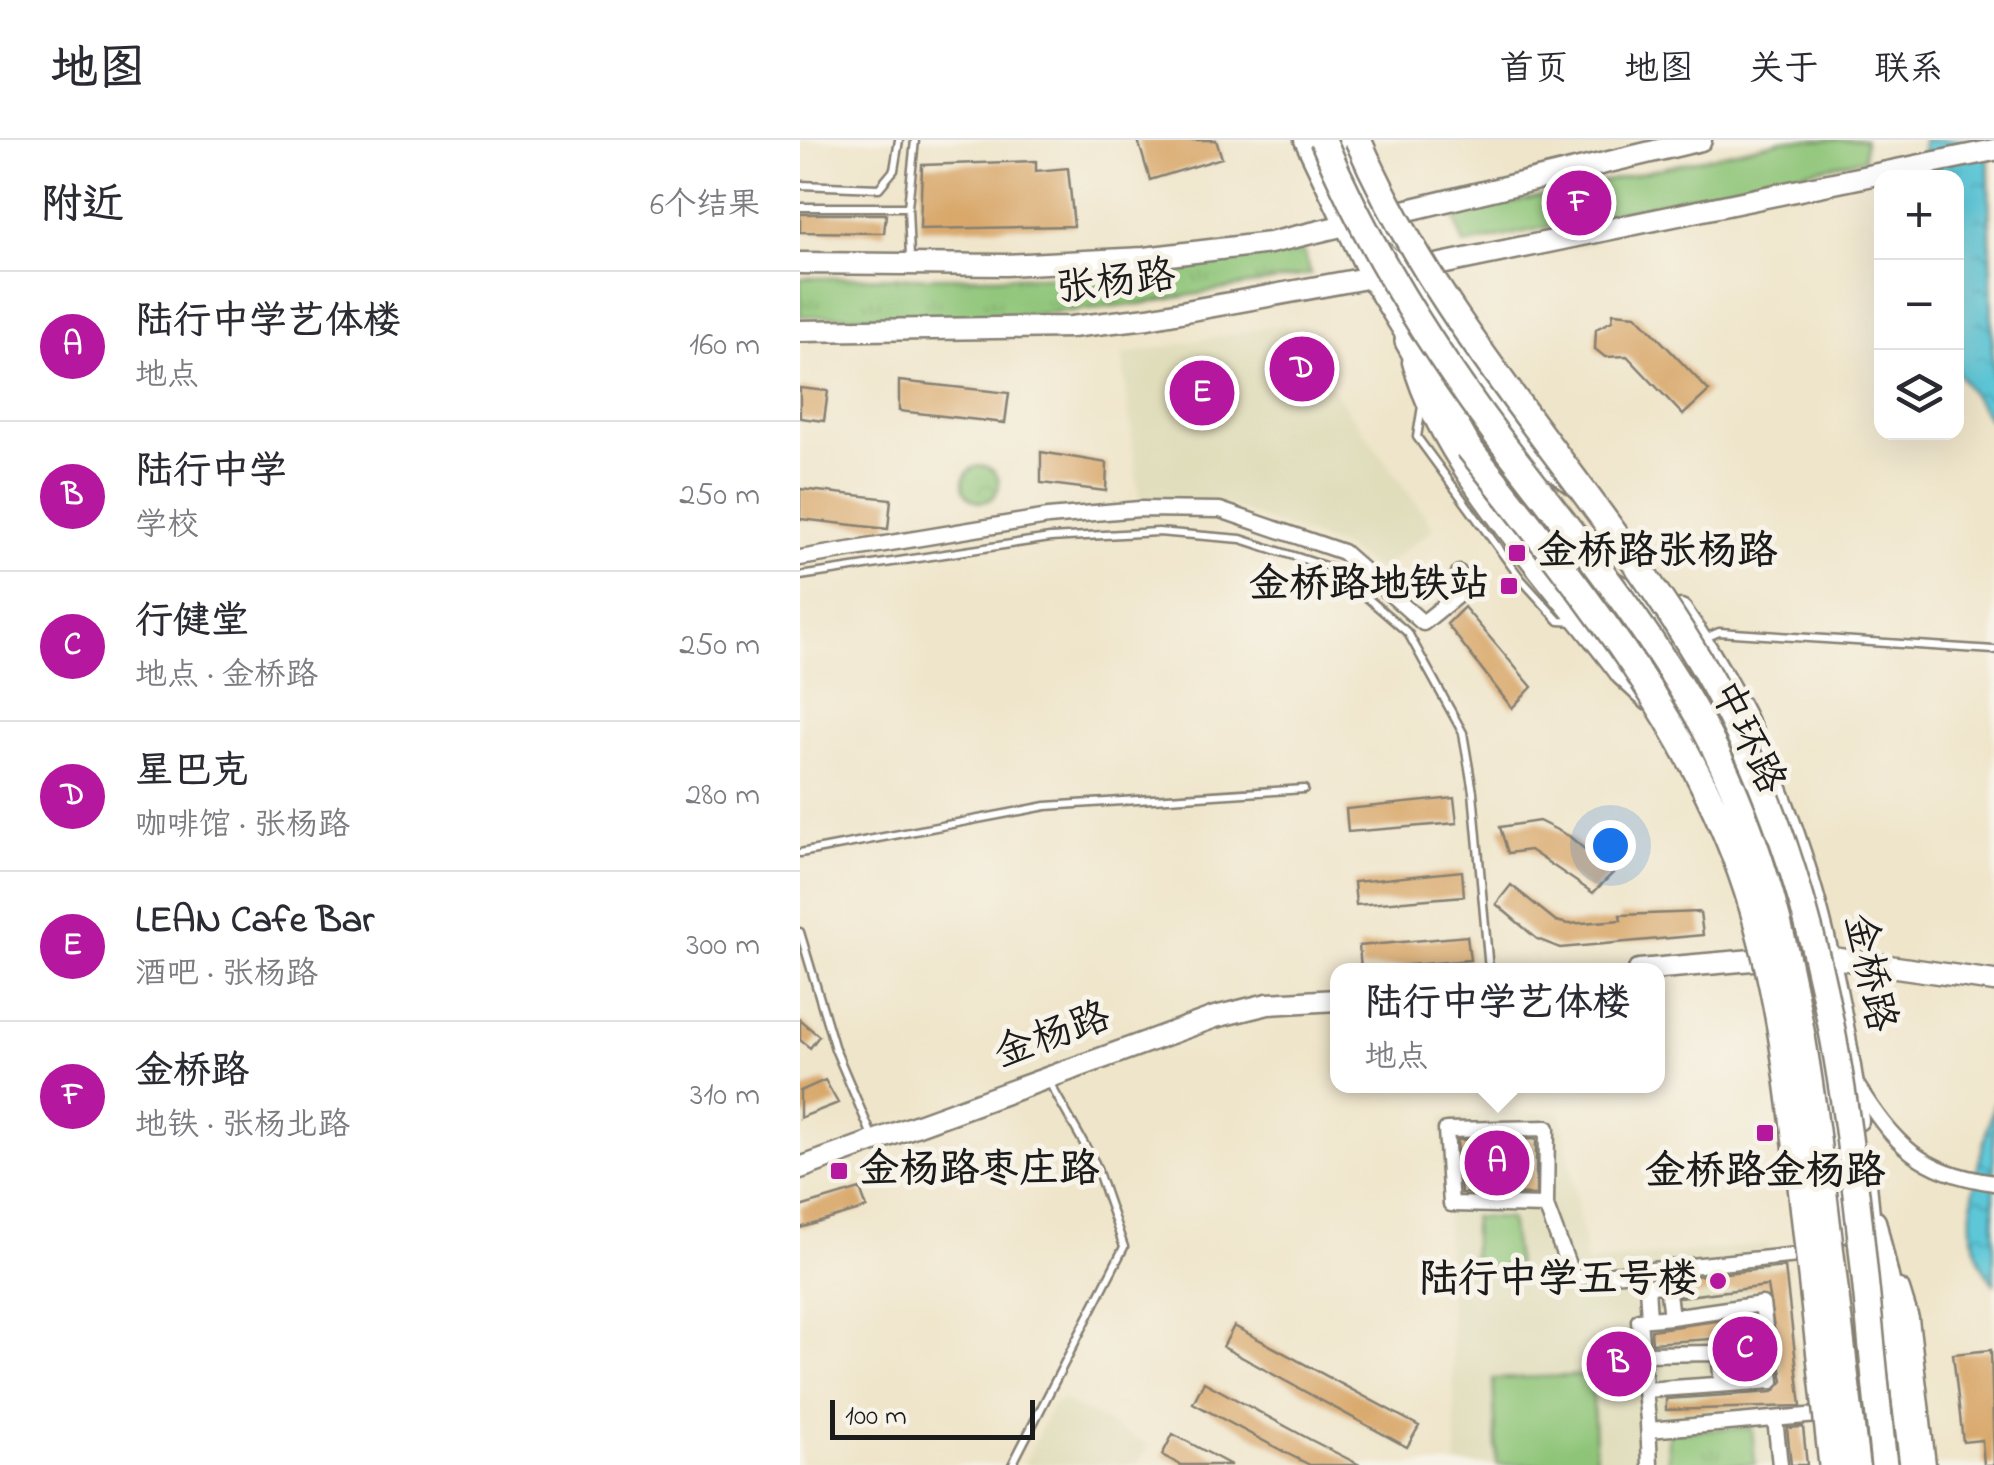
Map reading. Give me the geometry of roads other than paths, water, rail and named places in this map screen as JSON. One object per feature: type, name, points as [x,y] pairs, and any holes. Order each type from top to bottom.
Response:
[{"type":"highway","name":"中环路","points":[[1323,140],[1380,254],[1432,342],[1493,430],[1620,594],[1696,713],[1724,767],[1762,862],[1789,955],[1808,1060],[1853,1465]]},
{"type":"highway","name":"中环路","points":[[1358,140],[1408,241],[1460,328],[1644,576],[1701,663],[1750,753],[1790,850],[1819,952],[1838,1055],[1885,1465]]},
{"type":"highway","points":[[1408,341],[1468,447],[1635,666],[1696,771],[1740,872],[1760,932],[1792,1107]]},
{"type":"highway","points":[[1696,713],[1762,899],[1785,1019],[1832,1465]]},
{"type":"highway","points":[[1872,1224],[1896,1318],[1913,1465]]},
{"type":"main road","points":[[1305,140],[1370,278],[1408,341],[1476,420],[1653,661],[1738,762],[1776,855],[1798,923],[1813,945],[1833,958]]},
{"type":"main road","points":[[1341,140],[1380,220],[1402,243],[1436,266]]},
{"type":"main road","name":"金桥路","points":[[1372,140],[1436,266],[1701,640],[1758,744],[1793,827],[1833,958],[1853,1079],[1872,1224],[1867,1308],[1885,1465]]},
{"type":"main road","name":"张杨路","points":[[800,263],[910,266],[1144,258],[1270,243],[1347,228],[1701,140]]},
{"type":"main road","name":"张杨路","points":[[800,331],[1071,327],[1148,318],[1436,266],[1994,150]]},
{"type":"main road","points":[[1347,228],[1381,249],[1404,272],[1526,448],[1608,509]]},
{"type":"main road","points":[[1408,341],[1423,401],[1455,456],[1633,687],[1696,713]]},
{"type":"main road","points":[[1587,570],[1639,597],[1696,713],[1749,866],[1775,958],[1853,1465]]},
{"type":"main road","points":[[1775,958],[1799,969],[1811,986],[1840,1182],[1867,1308]]},
{"type":"main road","points":[[1665,968],[1775,958],[1833,958],[1985,980]]},
{"type":"main road","name":"金杨路","points":[[800,1168],[1215,1017],[1268,1004],[1330,1000]]},
{"type":"main road","points":[[1807,1174],[1796,1242],[1824,1465]]},
{"type":"main road","name":"金桥路","points":[[1872,1224],[1908,1320],[1925,1465]]},
{"type":"street","points":[[800,558],[1048,517],[1140,509],[1220,510],[1343,552],[1423,623],[1469,586],[1459,573]]},
{"type":"street","points":[[1821,1044],[1853,1079],[1887,1130],[1924,1164],[1994,1184]]},
{"type":"street","points":[[1546,1206],[1452,1204],[1446,1130],[1547,1128],[1546,1206],[1573,1278],[1798,1255]]},
{"type":"street","points":[[1649,1318],[1647,1286],[1667,1285],[1671,1317]]},
{"type":"street","points":[[1645,1390],[1772,1381],[1762,1304],[1639,1320],[1650,1465]]},
{"type":"street","points":[[1642,1354],[1719,1352],[1722,1384]]},
{"type":"street","points":[[1648,1430],[1818,1415]]},
{"type":"street","points":[[1775,1418],[1780,1465]]},
{"type":"lane","points":[[800,185],[879,188],[894,170],[899,140]]},
{"type":"lane","points":[[910,266],[908,207],[914,140]]},
{"type":"lane","points":[[800,208],[908,207]]},
{"type":"lane","points":[[800,576],[1050,538],[1158,532],[1240,539],[1334,568],[1408,633],[1463,734],[1474,792],[1489,963]]},
{"type":"lane","points":[[1701,640],[1718,632],[1994,650]]},
{"type":"lane","points":[[800,852],[1046,806],[1304,789]]},
{"type":"lane","points":[[800,932],[835,1050],[873,1140]]},
{"type":"lane","points":[[1012,1465],[1124,1247],[1095,1163],[1046,1076]]},
{"type":"water","points":[[1923,140],[1988,140],[1994,426],[1964,382],[1964,170],[1923,170]]},
{"type":"water","points":[[1994,1102],[1994,1284],[1981,1264],[1972,1219],[1977,1172]]},
{"type":"place","name":"金桥路","points":[[1579,203]]},
{"type":"place","name":"星巴克","points":[[1302,369]]},
{"type":"place","name":"LEAN Cafe Bar","points":[[1202,393]]},
{"type":"place","name":"金桥路张杨路","points":[[1517,553]]},
{"type":"place","name":"金桥路地铁站","points":[[1509,586]]},
{"type":"place","name":"金桥路金杨路","points":[[1765,1133]]},
{"type":"place","name":"陆行中学艺体楼","points":[[1497,1163]]},
{"type":"place","name":"金杨路枣庄路","points":[[839,1171]]},
{"type":"place","name":"陆行中学五号楼","points":[[1718,1281]]},
{"type":"place","name":"行健堂","points":[[1745,1349]]},
{"type":"place","name":"陆行中学","points":[[1619,1364]]}]
